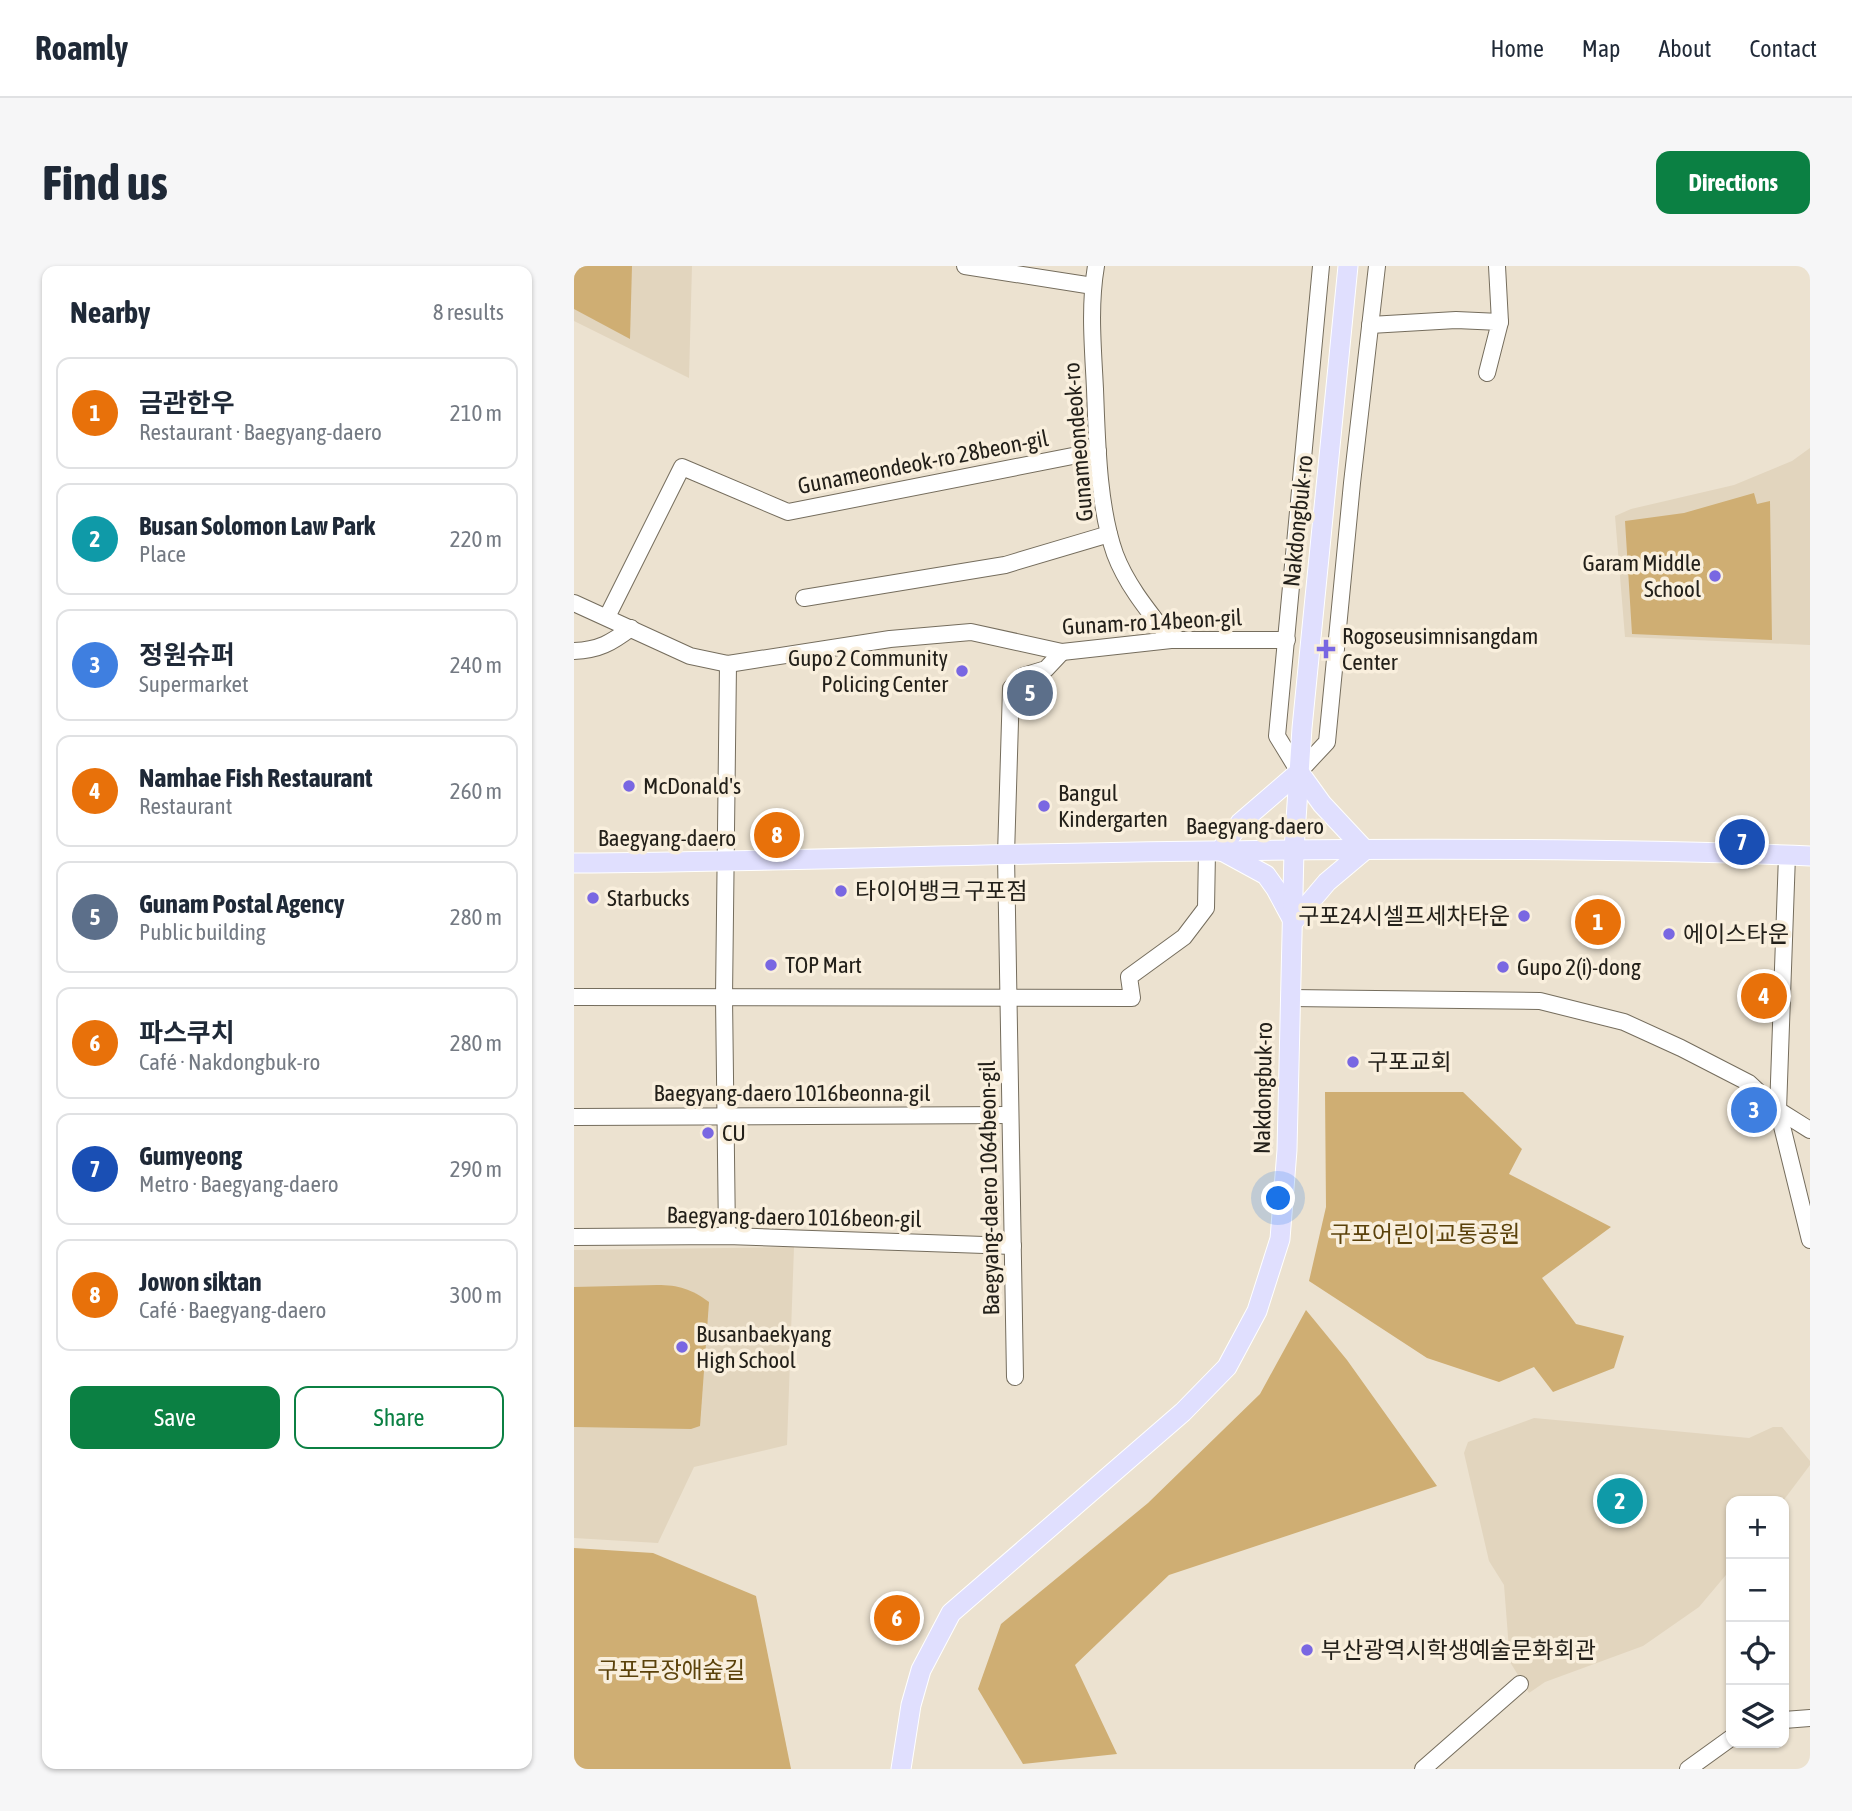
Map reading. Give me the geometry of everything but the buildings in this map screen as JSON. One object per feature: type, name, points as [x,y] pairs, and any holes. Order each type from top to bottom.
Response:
[{"type":"main road","name":"Nakdongbuk-ro","points":[[901,1769],[911,1705],[921,1670],[951,1613],[1183,1412],[1227,1367],[1257,1311],[1280,1239],[1287,1150],[1294,849],[1302,728],[1348,266]]},
{"type":"main road","points":[[1299,772],[1322,804],[1365,850],[1327,882],[1294,921],[1266,875],[1214,851],[1240,823],[1299,772]]},
{"type":"main road","name":"Baegyang-daero","points":[[574,863],[1294,849],[1803,853]]},
{"type":"street","points":[[965,266],[1093,286]]},
{"type":"street","name":"Gunameondeok-ro","points":[[1096,266],[1091,306],[1098,450],[1109,534],[1116,557],[1126,576],[1171,640]]},
{"type":"street","points":[[1321,266],[1277,736],[1299,772],[1327,742],[1377,266]]},
{"type":"street","points":[[1487,373],[1500,322],[1497,266]]},
{"type":"street","points":[[1370,325],[1456,320],[1500,322]]},
{"type":"street","name":"Gunameondeok-ro 28beon-gil","points":[[607,617],[682,467],[789,512],[1098,450]]},
{"type":"street","points":[[804,598],[1005,565],[1109,534]]},
{"type":"street","name":"Gunam-ro 14beon-gil","points":[[574,603],[690,656],[728,664],[882,640],[971,632],[1062,652],[1171,640],[1287,640]]},
{"type":"street","points":[[574,651],[601,647],[631,628]]},
{"type":"street","name":"Baegyang-daero 1064beon-gil","points":[[1015,1377],[1006,855],[1011,688],[1023,676],[1046,669],[1062,652]]},
{"type":"street","points":[[727,1236],[724,998],[728,664]]},
{"type":"street","points":[[574,997],[1132,998],[1129,977],[1184,937],[1206,908],[1214,851]]},
{"type":"street","points":[[1803,853],[1778,1110],[1810,1240]]},
{"type":"street","points":[[1290,998],[1540,1001],[1624,1022],[1749,1083],[1778,1110],[1810,1130]]},
{"type":"street","name":"Baegyang-daero 1016beonna-gil","points":[[574,1118],[1010,1115]]},
{"type":"street","name":"Baegyang-daero 1016beon-gil","points":[[574,1237],[727,1236],[1013,1247]]},
{"type":"street","points":[[1423,1769],[1520,1684]]},
{"type":"street","points":[[1789,1720],[1810,1718]]},
{"type":"street","points":[[1688,1769],[1726,1742]]},
{"type":"shaded area","points":[[574,266],[692,266],[689,378],[574,321]]},
{"type":"shaded area","name":"Garam Middle School","points":[[1810,448],[1810,645],[1625,637],[1615,516],[1631,509],[1734,485],[1792,461]]},
{"type":"shaded area","name":"Busanbaekyang High School","points":[[794,1247],[787,1445],[694,1467],[658,1543],[574,1538],[574,1250]]},
{"type":"shaded area","points":[[1534,1418],[1749,1438],[1773,1427],[1782,1427],[1810,1461],[1810,1465],[1787,1496],[1726,1496],[1726,1575],[1699,1607],[1643,1646],[1545,1682],[1529,1693],[1510,1662],[1504,1585],[1489,1561],[1464,1453],[1468,1442]]},
{"type":"green space","points":[[574,266],[632,266],[630,339],[574,309]]},
{"type":"green space","name":"Garam Middle School","points":[[1754,493],[1757,504],[1770,501],[1772,640],[1632,634],[1625,521],[1684,513]]},
{"type":"green space","name":"구포어린이교통공원","points":[[1325,1092],[1463,1092],[1522,1149],[1509,1174],[1611,1227],[1542,1278],[1576,1324],[1624,1336],[1614,1368],[1553,1392],[1534,1367],[1499,1382],[1427,1358],[1309,1281],[1326,1207]]},
{"type":"green space","points":[[657,1285],[684,1289],[709,1302],[700,1426],[691,1429],[574,1427],[574,1287]]},
{"type":"green space","points":[[1306,1310],[1347,1360],[1437,1486],[1169,1575],[1075,1665],[1117,1754],[1023,1764],[978,1689],[1001,1624],[1148,1503],[1260,1394]]},
{"type":"green space","name":"구포무장애숲길","points":[[574,1548],[653,1553],[756,1596],[791,1769],[574,1769]]},
{"type":"place","name":"Garam Middle School","points":[[1715,576]]},
{"type":"place","name":"Rogoseusimnisangdam Center","points":[[1326,649]]},
{"type":"place","name":"Gupo 2 Community Policing Center","points":[[962,671]]},
{"type":"place","name":"Gunam Postal Agency","points":[[1030,693]]},
{"type":"place","name":"McDonald's","points":[[629,786]]},
{"type":"place","name":"Bangul Kindergarten","points":[[1044,806]]},
{"type":"place","name":"Jowon siktan","points":[[777,835]]},
{"type":"place","name":"Gumyeong","points":[[1742,842]]},
{"type":"place","name":"타이어뱅크 구포점","points":[[841,891]]},
{"type":"place","name":"Starbucks","points":[[593,898]]},
{"type":"place","name":"구포24시셀프세차타운","points":[[1524,916]]},
{"type":"place","name":"금관한우","points":[[1598,922]]},
{"type":"place","name":"에이스타운","points":[[1669,934]]},
{"type":"place","name":"TOP Mart","points":[[771,965]]},
{"type":"place","name":"Gupo 2(i)-dong","points":[[1503,967]]},
{"type":"place","name":"Namhae Fish Restaurant","points":[[1764,996]]},
{"type":"place","name":"구포교회","points":[[1353,1062]]},
{"type":"place","name":"정원슈퍼","points":[[1754,1110]]},
{"type":"place","name":"CU","points":[[708,1133]]},
{"type":"place","name":"Busanbaekyang High School","points":[[682,1347]]},
{"type":"place","name":"Busan Solomon Law Park","points":[[1620,1501]]},
{"type":"place","name":"파스쿠치","points":[[897,1618]]},
{"type":"place","name":"부산광역시학생예술문화회관","points":[[1307,1650]]}]
